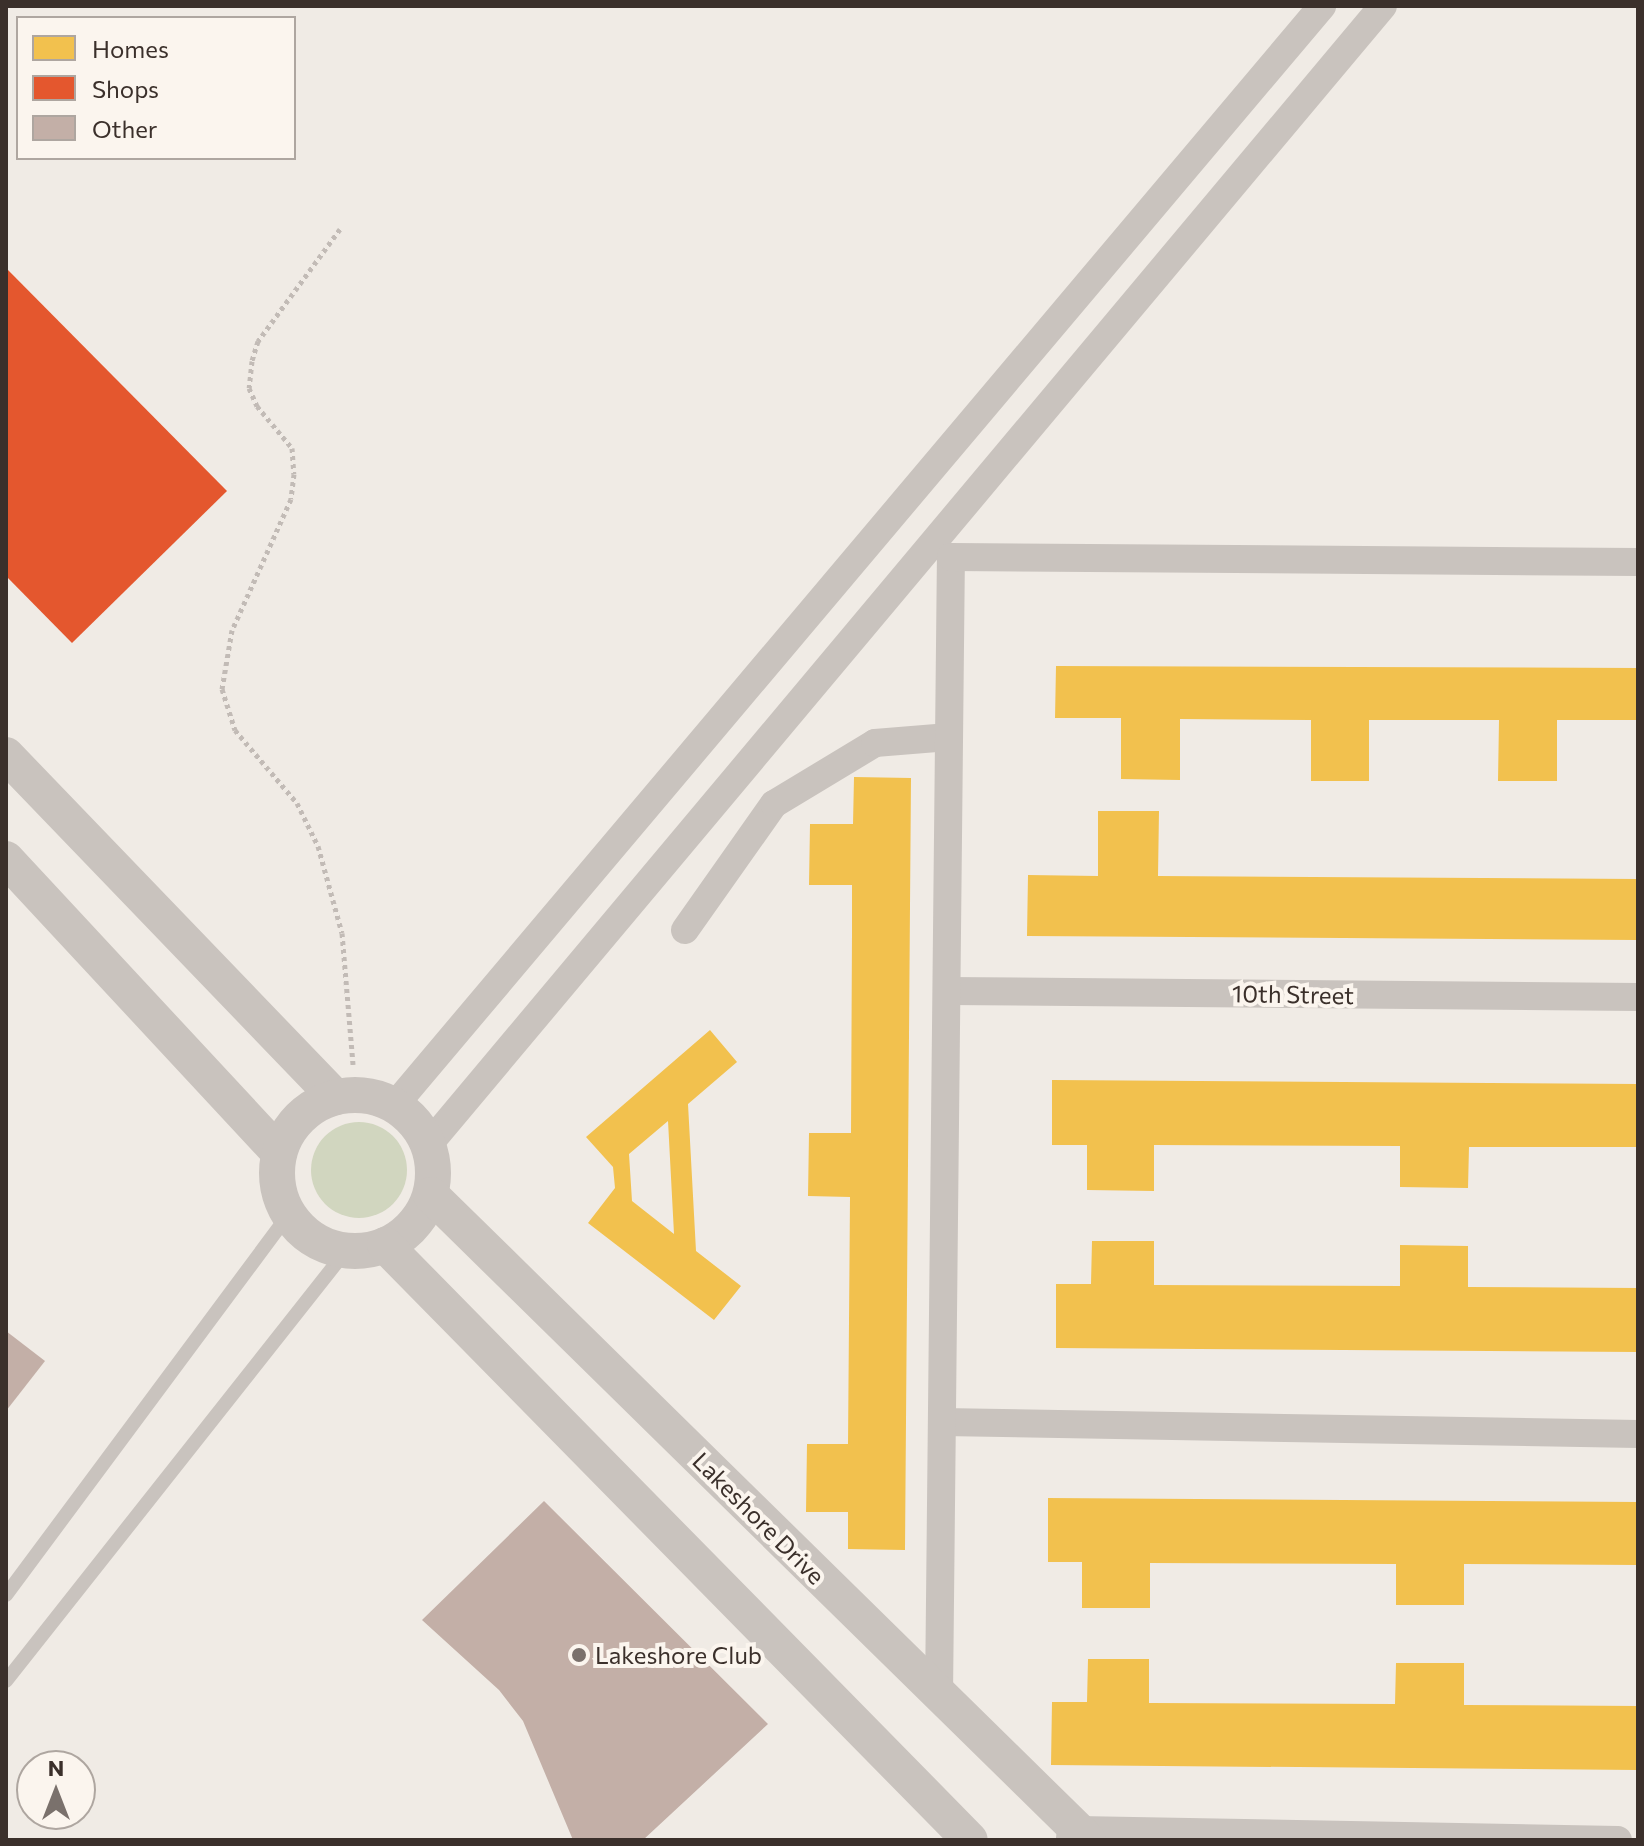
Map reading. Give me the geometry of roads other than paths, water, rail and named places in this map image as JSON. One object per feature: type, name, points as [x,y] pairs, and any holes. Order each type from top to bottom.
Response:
[{"type":"street","points":[[395,1105],[1322,6]]},
{"type":"street","points":[[429,1144],[1383,6]]},
{"type":"street","points":[[939,1696],[951,557],[1638,562]]},
{"type":"street","points":[[685,930],[774,804],[875,743],[949,737]]},
{"type":"street","points":[[6,755],[345,1095]]},
{"type":"street","points":[[6,859],[279,1153]]},
{"type":"street","name":"10th Street","points":[[947,991],[1638,997]]},
{"type":"street","points":[[345,1095],[395,1105],[415,1121],[429,1144],[434,1170],[431,1195],[419,1219],[385,1245],[345,1252],[315,1240],[289,1214],[279,1195],[279,1153],[290,1128],[310,1108],[345,1095]]},
{"type":"street","name":"Lakeshore Drive","points":[[431,1195],[1078,1837]]},
{"type":"street","points":[[385,1245],[970,1840]]},
{"type":"street","points":[[942,1422],[1638,1434]]},
{"type":"street","points":[[1078,1837],[1618,1840]]},
{"type":"lane","points":[[6,1595],[289,1214]]},
{"type":"lane","points":[[6,1681],[345,1252]]},
{"type":"place","name":"Lakeshore Club","points":[[579,1655]]}]
